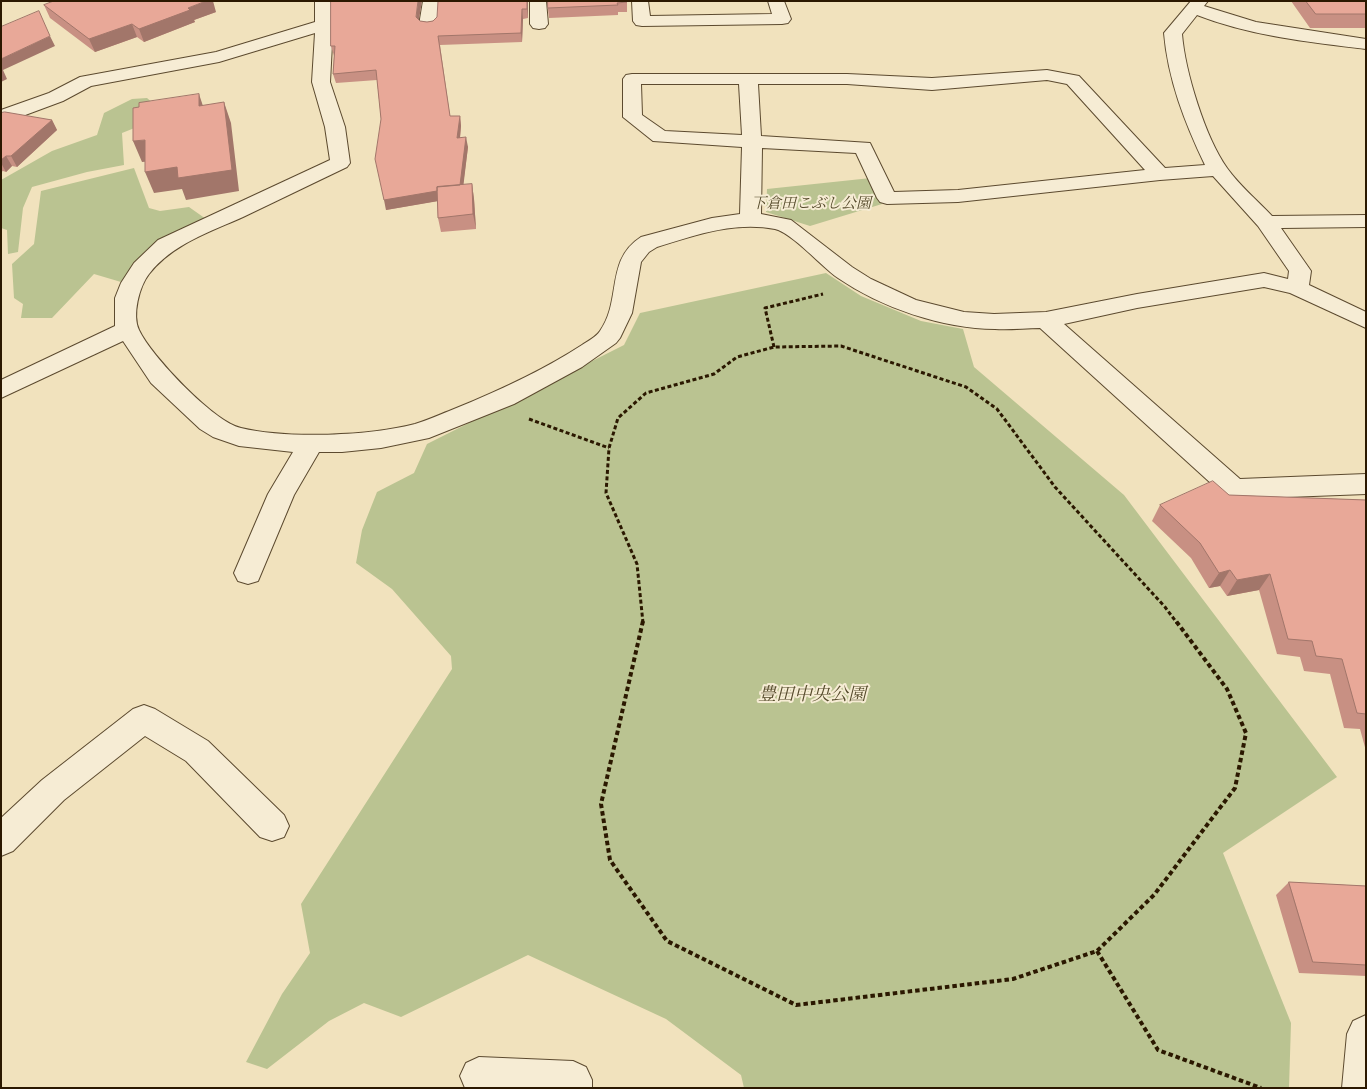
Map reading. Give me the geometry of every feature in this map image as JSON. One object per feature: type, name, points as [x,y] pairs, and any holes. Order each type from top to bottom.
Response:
[{"type":"street","points":[[323,1],[324,25],[321,82],[335,127],[340,164],[166,245],[142,268],[132,283],[126,298],[128,330],[160,377],[209,423],[239,437],[311,444],[342,443],[420,432],[505,398],[574,361],[608,338],[621,313],[630,261],[640,247],[649,242],[712,224],[750,219],[784,224],[844,272],[863,284],[909,306],[964,319],[994,322],[1046,320],[1137,301],[1264,280],[1297,288],[1366,321]]},
{"type":"street","points":[[428,25],[431,1]]},
{"type":"street","points":[[538,1],[539,24]]},
{"type":"street","points":[[640,1],[642,21],[782,19],[776,1]]},
{"type":"street","points":[[1297,288],[1300,271],[1266,222],[1218,170],[1196,125],[1176,58],[1174,33],[1196,4],[1218,18],[1263,29],[1366,44]]},
{"type":"street","points":[[1,118],[6,114],[56,97],[86,80],[219,57],[324,25]]},
{"type":"street","points":[[1160,174],[1073,80],[1047,75],[932,84],[847,79],[632,79],[633,117],[660,137],[863,147],[886,198],[958,196],[1160,174],[1218,170]]},
{"type":"street","points":[[748,79],[752,143],[750,219]]},
{"type":"street","points":[[1266,222],[1366,221]]},
{"type":"street","points":[[1046,320],[1234,489],[1366,484]]},
{"type":"street","points":[[1,390],[128,330]]},
{"type":"street","points":[[248,573],[281,494],[311,444]]},
{"type":"street","points":[[1,840],[53,790],[144,719],[197,751],[272,826]]},
{"type":"street","points":[[1361,1088],[1366,1034]]},
{"type":"street","points":[[479,1076],[574,1080],[573,1088]]},
{"type":"path","points":[[774,347],[765,308],[863,284]]},
{"type":"path","points":[[841,346],[966,387],[997,409],[1055,487],[1166,607],[1227,689],[1246,733],[1235,788],[1154,895],[1097,951],[1013,979],[796,1004],[666,940],[610,860],[601,804],[643,621],[637,564],[606,493],[609,448],[618,418],[646,394],[714,374],[737,357],[774,347],[841,346]]},
{"type":"path","points":[[505,398],[530,420],[609,448]]},
{"type":"path","points":[[1097,951],[1158,1050],[1261,1088]]},
{"type":"green space","points":[[147,98],[162,111],[157,119],[122,133],[124,165],[87,172],[32,187],[23,208],[18,252],[8,254],[7,230],[1,228],[1,180],[52,151],[97,135],[104,113],[132,99]]},
{"type":"green space","points":[[134,168],[149,208],[160,211],[189,207],[206,219],[172,236],[121,282],[94,274],[52,318],[21,318],[23,304],[14,298],[12,264],[34,244],[41,191]]},
{"type":"green space","name":"下倉田こぶし公園","points":[[871,178],[882,204],[810,226],[766,212],[767,189]]},
{"type":"green space","name":"豊田中央公園","points":[[826,273],[861,296],[921,321],[963,329],[974,367],[1124,495],[1337,777],[1223,853],[1291,1023],[1289,1088],[744,1088],[741,1075],[666,1019],[528,955],[401,1017],[364,1003],[329,1021],[267,1069],[246,1062],[282,994],[310,953],[301,904],[452,669],[451,656],[392,589],[356,563],[362,530],[377,492],[414,473],[427,444],[624,345],[640,313]]},
{"type":"building","points":[[54,1],[206,1],[188,8],[190,10],[139,29],[132,24],[89,39],[44,5]]},
{"type":"building","points":[[331,1],[418,1],[416,17],[420,21],[427,22],[433,21],[437,17],[438,1],[527,1],[527,9],[522,9],[521,33],[438,36],[450,116],[460,116],[457,138],[466,137],[460,185],[437,187],[437,191],[384,200],[375,159],[381,119],[376,70],[333,74],[335,46],[331,46]]},
{"type":"building","points":[[548,1],[627,2],[617,3],[618,5],[548,8]]},
{"type":"building","points":[[1306,1],[1366,1],[1366,14],[1316,14]]},
{"type":"building","points":[[39,11],[50,36],[1,59],[1,27]]},
{"type":"building","points":[[199,94],[199,106],[224,102],[232,170],[178,178],[177,167],[145,172],[145,140],[133,141],[133,108],[139,107],[139,103]]},
{"type":"building","points":[[5,112],[52,120],[11,156],[6,156],[1,160],[1,113]]},
{"type":"building","points":[[472,184],[473,214],[438,218],[437,187]]},
{"type":"building","points":[[1213,481],[1229,495],[1366,500],[1366,714],[1357,713],[1342,659],[1316,656],[1312,641],[1288,639],[1270,574],[1237,580],[1230,570],[1219,573],[1200,543],[1160,505]]},
{"type":"building","points":[[1289,882],[1366,886],[1366,965],[1313,962]]}]
